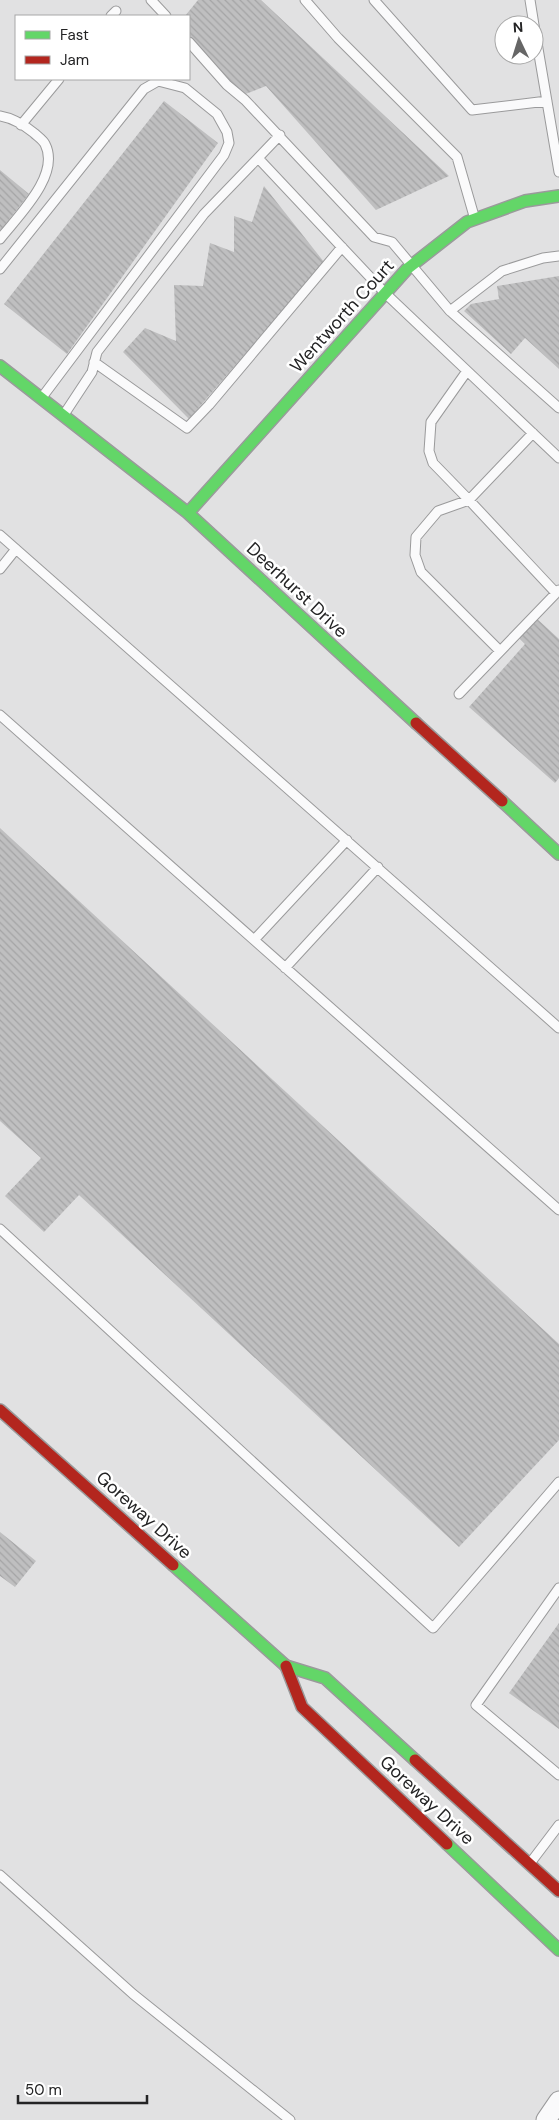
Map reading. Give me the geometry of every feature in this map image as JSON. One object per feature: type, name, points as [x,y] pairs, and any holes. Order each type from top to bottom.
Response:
[{"type":"street","name":"Wentworth Court","points":[[188,513],[412,266],[467,222],[525,201],[559,196]]},
{"type":"street","name":"Deerhurst Drive","points":[[0,366],[188,513],[559,854]]},
{"type":"street","name":"Goreway Drive","points":[[0,1410],[286,1666],[325,1678],[559,1891]]},
{"type":"street","name":"Goreway Drive","points":[[286,1666],[302,1707],[559,1950]]},
{"type":"street","points":[[546,2120],[559,2101]]},
{"type":"lane","points":[[151,0],[165,15]]},
{"type":"lane","points":[[306,0],[338,38],[457,158],[475,219]]},
{"type":"lane","points":[[374,0],[472,110],[547,101]]},
{"type":"lane","points":[[530,0],[532,15]]},
{"type":"lane","points":[[190,43],[227,85],[280,135],[374,237],[392,242],[450,311],[559,408]]},
{"type":"lane","points":[[541,65],[559,172]]},
{"type":"lane","points":[[21,125],[58,80]]},
{"type":"lane","points":[[0,269],[144,89],[158,81],[185,88],[217,114],[227,132],[229,143],[224,155],[41,398]]},
{"type":"lane","points":[[0,116],[9,118],[21,125],[44,143],[48,156],[48,172],[33,197],[0,239]]},
{"type":"lane","points":[[63,416],[92,372],[97,352],[204,214],[280,135]]},
{"type":"lane","points":[[258,158],[385,294],[559,458]]},
{"type":"lane","points":[[94,362],[187,428],[209,405],[342,247]]},
{"type":"lane","points":[[450,311],[502,271],[544,258],[559,256]]},
{"type":"lane","points":[[458,694],[558,592],[433,463],[429,451],[431,422],[467,371]]},
{"type":"lane","points":[[500,652],[421,572],[415,555],[416,537],[438,511],[469,500],[533,433]]},
{"type":"lane","points":[[0,535],[559,1028]]},
{"type":"lane","points":[[0,569],[16,549]]},
{"type":"lane","points":[[0,715],[559,1210]]},
{"type":"lane","points":[[254,940],[346,840]]},
{"type":"lane","points":[[286,968],[378,868]]},
{"type":"lane","points":[[0,1229],[433,1628],[559,1482]]},
{"type":"lane","points":[[559,1588],[476,1705],[559,1775]]},
{"type":"lane","points":[[530,1864],[559,1825]]},
{"type":"lane","points":[[0,1874],[133,1994],[290,2120]]},
{"type":"building","points":[[198,0],[261,0],[449,176],[376,210],[266,86],[243,95],[190,36],[190,15],[186,15]]},
{"type":"building","points":[[164,101],[218,143],[67,354],[4,304]]},
{"type":"building","points":[[0,170],[29,194],[0,231]]},
{"type":"building","points":[[264,186],[324,262],[189,419],[123,352],[145,328],[176,341],[174,285],[203,286],[210,243],[234,252],[234,216],[252,222]]},
{"type":"building","points":[[559,276],[559,369],[525,338],[511,354],[464,311],[471,304],[499,299],[497,286]]},
{"type":"building","points":[[535,617],[559,639],[559,778],[555,783],[469,707],[525,644],[518,637]]},
{"type":"building","points":[[0,828],[559,1344],[559,1440],[459,1547],[79,1195],[44,1232],[5,1196],[41,1158],[0,1121]]},
{"type":"building","points":[[0,1532],[36,1561],[15,1587],[0,1576]]},
{"type":"building","points":[[559,1623],[559,1729],[509,1693]]},
{"type":"traffic: fast","points":[[188,513],[407,269],[467,222],[525,201],[559,196]]},
{"type":"traffic: fast","points":[[0,366],[188,513],[416,723]]},
{"type":"traffic: fast","points":[[502,801],[559,854]]},
{"type":"traffic: fast","points":[[173,1565],[286,1666],[325,1678],[415,1760]]},
{"type":"traffic: fast","points":[[447,1844],[559,1950]]},
{"type":"traffic: jam","points":[[416,723],[502,801]]},
{"type":"traffic: jam","points":[[0,1410],[173,1565]]},
{"type":"traffic: jam","points":[[286,1666],[302,1707],[447,1844]]},
{"type":"traffic: jam","points":[[415,1760],[559,1891]]}]
